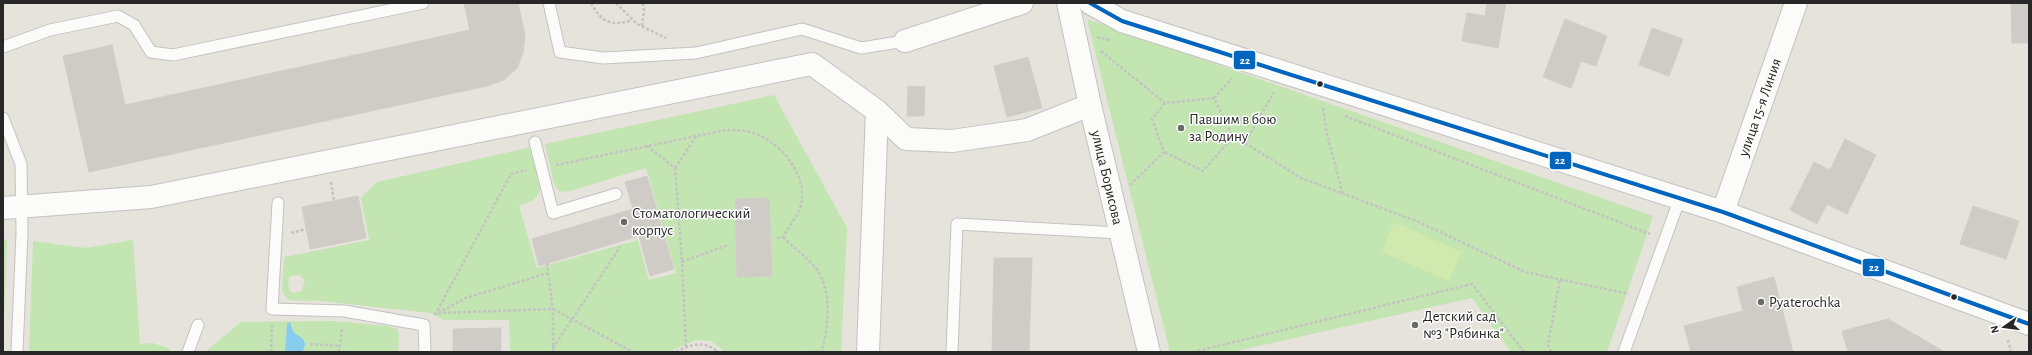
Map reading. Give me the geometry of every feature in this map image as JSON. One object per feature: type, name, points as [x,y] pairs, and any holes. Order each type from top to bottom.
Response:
[{"type":"street","points":[[905,40],[1022,3]]},
{"type":"street","name":"улица Борисова","points":[[1068,3],[1090,105],[1149,352]]},
{"type":"street","points":[[1090,3],[1122,21],[1723,212],[2029,324]]},
{"type":"street","name":"улица 15-я Линия","points":[[1723,212],[1796,3]]},
{"type":"street","points":[[13,208],[151,197],[812,64],[877,111],[906,139],[952,140],[1027,130],[1090,105]]},
{"type":"street","points":[[868,352],[877,111]]},
{"type":"lane","points":[[3,47],[50,30],[118,16],[134,25],[151,52],[173,55],[423,3]]},
{"type":"lane","points":[[549,3],[560,52],[603,58],[696,53],[802,29],[861,48],[905,40]]},
{"type":"lane","points":[[3,118],[21,164],[13,208],[17,352]]},
{"type":"lane","points":[[535,142],[553,213],[616,194]]},
{"type":"lane","points":[[1624,352],[1680,198]]},
{"type":"lane","points":[[278,203],[272,309],[344,311],[424,325],[425,352]]},
{"type":"lane","points":[[952,352],[957,224],[1120,233]]},
{"type":"lane","points":[[188,352],[198,325]]},
{"type":"path","points":[[591,3],[598,16],[609,22],[623,24],[633,20]]},
{"type":"path","points":[[616,3],[633,20],[642,26],[668,38]]},
{"type":"path","points":[[642,26],[644,11],[643,3]]},
{"type":"path","points":[[1074,29],[1112,41]]},
{"type":"path","points":[[1074,29],[1165,103],[1214,98],[1232,78]]},
{"type":"path","points":[[1224,75],[1239,80]]},
{"type":"path","points":[[1267,89],[1281,94]]},
{"type":"path","points":[[1245,143],[1274,92]]},
{"type":"path","points":[[1214,98],[1233,137],[1301,178],[1343,195],[1419,222],[1526,272],[1644,297]]},
{"type":"path","points":[[1165,103],[1152,119],[1164,152],[1203,171],[1233,137]]},
{"type":"path","points":[[1316,106],[1331,111]]},
{"type":"path","points":[[1323,108],[1327,134],[1343,195]]},
{"type":"path","points":[[1338,114],[1665,239]]},
{"type":"path","points":[[686,347],[682,262],[674,168],[697,135]]},
{"type":"path","points":[[647,146],[674,168]]},
{"type":"path","points":[[1113,202],[1164,152]]},
{"type":"path","points":[[330,178],[334,201]]},
{"type":"path","points":[[296,232],[306,229]]},
{"type":"path","points":[[784,238],[814,265],[823,280],[827,300],[828,322],[822,351],[806,352]]},
{"type":"path","points":[[682,262],[728,245]]},
{"type":"path","points":[[553,348],[620,247]]},
{"type":"path","points":[[547,263],[553,309],[553,352]]},
{"type":"path","points":[[548,273],[466,298],[438,313],[553,309],[633,352]]},
{"type":"path","points":[[1551,352],[1548,345],[1560,279]]},
{"type":"path","points":[[1193,352],[1472,284],[1524,352]]},
{"type":"path","points":[[271,352],[272,309]]},
{"type":"path","points":[[339,352],[344,311]]},
{"type":"path","points":[[2008,340],[2011,352]]},
{"type":"path","points":[[310,344],[340,346]]},
{"type":"path","points":[[676,352],[696,344],[709,345],[718,352]]},
{"type":"green space","points":[[1087,19],[1653,216],[1607,352],[1511,352],[1472,298],[1232,352],[1170,352]]},
{"type":"green space","points":[[774,95],[847,228],[841,352],[723,352],[721,348],[710,341],[696,340],[668,352],[510,352],[509,320],[444,320],[430,313],[320,301],[290,300],[285,296],[282,290],[284,257],[369,240],[361,198],[377,182],[531,147],[540,188],[536,198],[519,206],[537,268],[638,240],[649,280],[676,273],[646,168],[570,191],[560,192],[554,184],[545,144]],"holes":[[[769,198],[772,276],[738,277],[735,199]],[[299,275],[305,280],[302,291],[293,293],[289,290],[288,280],[291,276]]]},
{"type":"green space","points":[[1394,222],[1462,252],[1449,281],[1382,252]]},
{"type":"green space","points":[[7,239],[3,345],[3,240]]},
{"type":"green space","points":[[133,240],[140,344],[153,343],[170,349],[170,352],[29,352],[33,241],[86,248]]},
{"type":"green space","points":[[334,321],[387,326],[397,329],[399,335],[398,352],[302,352],[305,347],[298,335],[294,333],[292,325],[287,323],[285,352],[205,352],[241,322]]},
{"type":"water","points":[[290,322],[294,333],[300,336],[305,343],[302,352],[285,352],[287,323]]},
{"type":"building","points":[[464,3],[518,3],[525,35],[523,53],[517,68],[504,80],[487,86],[89,172],[63,56],[112,45],[125,105],[470,30]]},
{"type":"building","points":[[1487,3],[1506,3],[1498,48],[1462,41],[1467,13],[1485,16]]},
{"type":"building","points":[[2011,3],[2029,3],[2029,43],[2012,43]]},
{"type":"building","points":[[1565,19],[1607,36],[1596,66],[1581,61],[1571,88],[1543,77]]},
{"type":"building","points":[[1652,28],[1683,39],[1669,76],[1639,65]]},
{"type":"building","points":[[1028,57],[1042,108],[1007,117],[994,66]]},
{"type":"building","points":[[908,86],[925,87],[924,116],[907,116]]},
{"type":"building","points":[[1845,139],[1876,155],[1847,214],[1827,204],[1817,224],[1790,210],[1814,162],[1830,170]]},
{"type":"building","name":"Стоматологический корпус","points":[[647,176],[674,269],[650,276],[639,236],[539,266],[532,239],[633,209],[625,182]]},
{"type":"building","points":[[358,196],[366,238],[310,249],[302,207]]},
{"type":"building","points":[[769,198],[772,276],[737,277],[735,199]]},
{"type":"building","points":[[1973,206],[2019,221],[2006,259],[1960,244]]},
{"type":"building","points":[[994,258],[1032,258],[1029,352],[992,352]]},
{"type":"building","points":[[1774,277],[1793,352],[1691,352],[1684,326],[1743,311],[1737,287]]},
{"type":"building","points":[[1888,319],[1945,352],[1848,352],[1842,331]]},
{"type":"building","points":[[501,328],[501,352],[453,352],[453,329]]},
{"type":"transit line","name":"22","points":[[1090,3],[1122,21],[1723,212],[2029,324]]},
{"type":"place","name":"Павшим в бою за Родину","points":[[1181,128]]},
{"type":"place","name":"Стоматологический корпус","points":[[624,222]]},
{"type":"place","name":"Pyaterochka","points":[[1761,302]]},
{"type":"place","name":"Детский сад №3 \"Рябинка\"","points":[[1415,325]]}]
